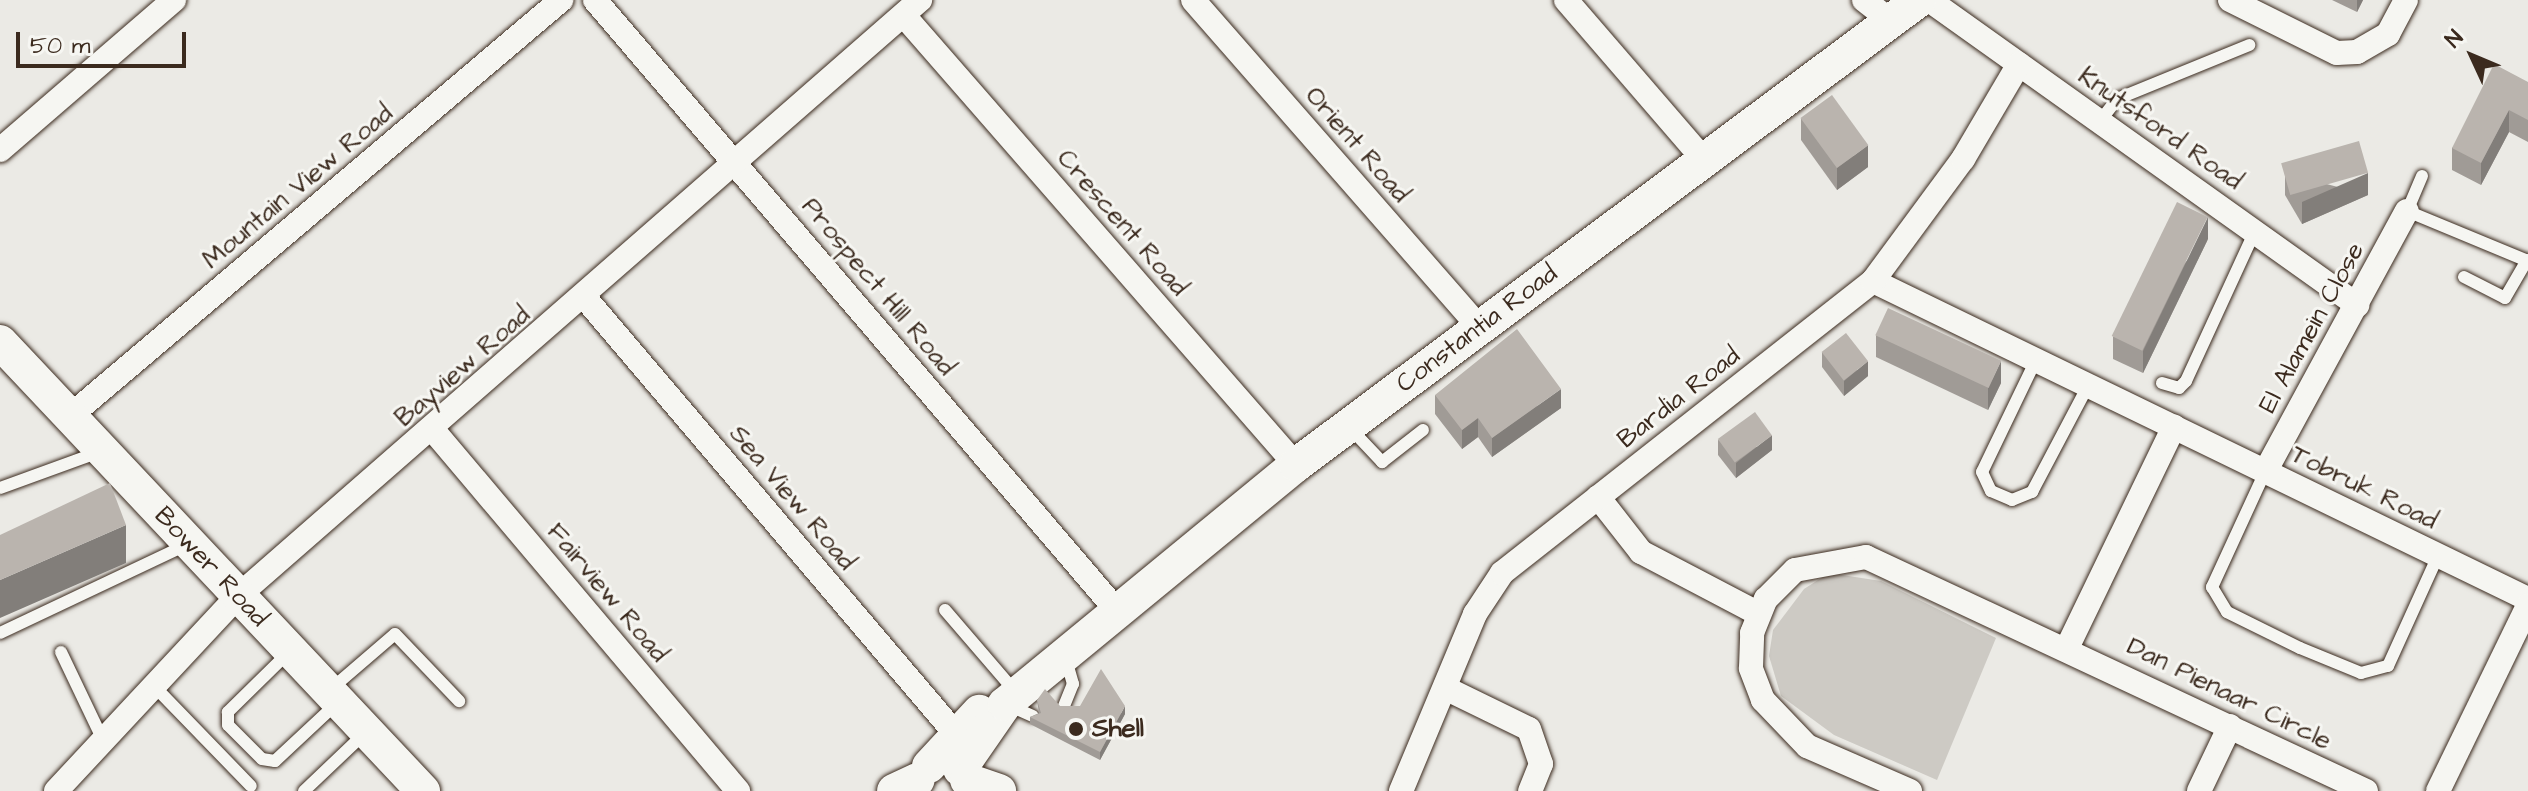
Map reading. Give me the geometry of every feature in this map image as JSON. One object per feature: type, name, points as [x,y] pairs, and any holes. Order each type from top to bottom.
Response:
[{"type":"main road","name":"Constantia Road","points":[[944,782],[1054,662],[1296,465],[1919,0]]},
{"type":"main road","name":"Bower Road","points":[[0,342],[423,791]]},
{"type":"main road","name":"Constantia Road","points":[[944,782],[955,733],[1017,703]]},
{"type":"street","points":[[0,150],[174,0]]},
{"type":"street","name":"Mountain View Road","points":[[70,416],[561,0]]},
{"type":"street","name":"Prospect Hill Road","points":[[595,0],[1118,612]]},
{"type":"street","name":"Orient Road","points":[[1193,0],[1479,327]]},
{"type":"street","points":[[1566,0],[1704,160]]},
{"type":"street","points":[[1864,0],[1891,21]]},
{"type":"street","name":"Knutsford Road","points":[[1929,0],[2357,305]]},
{"type":"street","points":[[2230,0],[2337,53],[2357,52],[2388,34],[2406,0]]},
{"type":"street","name":"Bayview Road","points":[[56,791],[238,596],[586,299],[913,9]]},
{"type":"street","name":"Crescent Road","points":[[913,9],[1296,465]]},
{"type":"street","name":"Bardia Road","points":[[1401,791],[1475,614],[1502,573],[1873,281],[1963,159],[2019,64]]},
{"type":"street","name":"El Alamein Close","points":[[2265,472],[2407,211]]},
{"type":"street","name":"Tobruk Road","points":[[1873,281],[2528,599]]},
{"type":"street","name":"Sea View Road","points":[[586,299],[955,733]]},
{"type":"street","points":[[2067,648],[2174,427]]},
{"type":"street","name":"Fairview Road","points":[[433,430],[738,791]]},
{"type":"street","points":[[1598,497],[1641,552],[1757,613],[1751,668],[1781,725],[1807,746],[1910,791]]},
{"type":"street","name":"Dan Pienaar Circle","points":[[1757,613],[1795,570],[1866,557],[2067,648],[2366,791]]},
{"type":"street","points":[[2438,791],[2528,606]]},
{"type":"street","points":[[1445,688],[1529,729],[1541,764],[1530,791]]},
{"type":"street","points":[[2199,791],[2230,726]]},
{"type":"lane","points":[[2100,121],[2117,99],[2249,45]]},
{"type":"lane","points":[[2422,176],[2407,211],[2528,260],[2505,298],[2464,277]]},
{"type":"lane","points":[[2162,383],[2179,388],[2186,381],[2255,231]]},
{"type":"lane","points":[[2035,362],[1982,472],[1991,491],[2012,500],[2032,492],[2088,386]]},
{"type":"lane","points":[[1348,425],[1382,462],[1423,430]]},
{"type":"lane","points":[[0,488],[102,450]]},
{"type":"lane","name":"Tobruk Road","points":[[2265,472],[2212,587],[2227,612],[2300,648],[2361,673],[2388,666],[2438,556]]},
{"type":"lane","points":[[0,633],[189,544]]},
{"type":"lane","points":[[945,610],[1017,703]]},
{"type":"lane","points":[[290,651],[228,712],[228,725],[262,759],[275,761],[333,696],[395,634],[459,701]]},
{"type":"lane","points":[[61,652],[103,740]]},
{"type":"lane","points":[[1054,662],[1073,684],[1064,706]]},
{"type":"lane","points":[[154,686],[251,786]]},
{"type":"lane","points":[[304,791],[366,732]]},
{"type":"shaded area","points":[[1829,573],[1881,581],[1996,638],[1937,780],[1834,735],[1781,696],[1769,656],[1773,630],[1804,589]]},
{"type":"building","points":[[2494,64],[2528,82],[2528,120],[2509,110],[2481,163],[2452,148]]},
{"type":"building","points":[[1832,95],[1868,145],[1837,168],[1800,118]]},
{"type":"building","points":[[2359,141],[2368,173],[2290,195],[2281,163]]},
{"type":"building","points":[[2177,202],[2208,217],[2142,351],[2112,336]]},
{"type":"building","points":[[1888,308],[2001,361],[1989,388],[1875,335]]},
{"type":"building","points":[[1517,329],[1561,389],[1492,438],[1478,418],[1462,430],[1435,395]]},
{"type":"building","points":[[1846,333],[1868,361],[1844,380],[1822,352]]},
{"type":"building","points":[[1755,412],[1772,435],[1735,462],[1718,439]]},
{"type":"building","points":[[110,483],[126,525],[0,580],[0,535]]},
{"type":"building","points":[[1101,669],[1125,706],[1100,752],[1030,717],[1041,713],[1037,700],[1045,689],[1060,706],[1080,706]]},
{"type":"place","name":"Shell","points":[[1076,729]]}]
